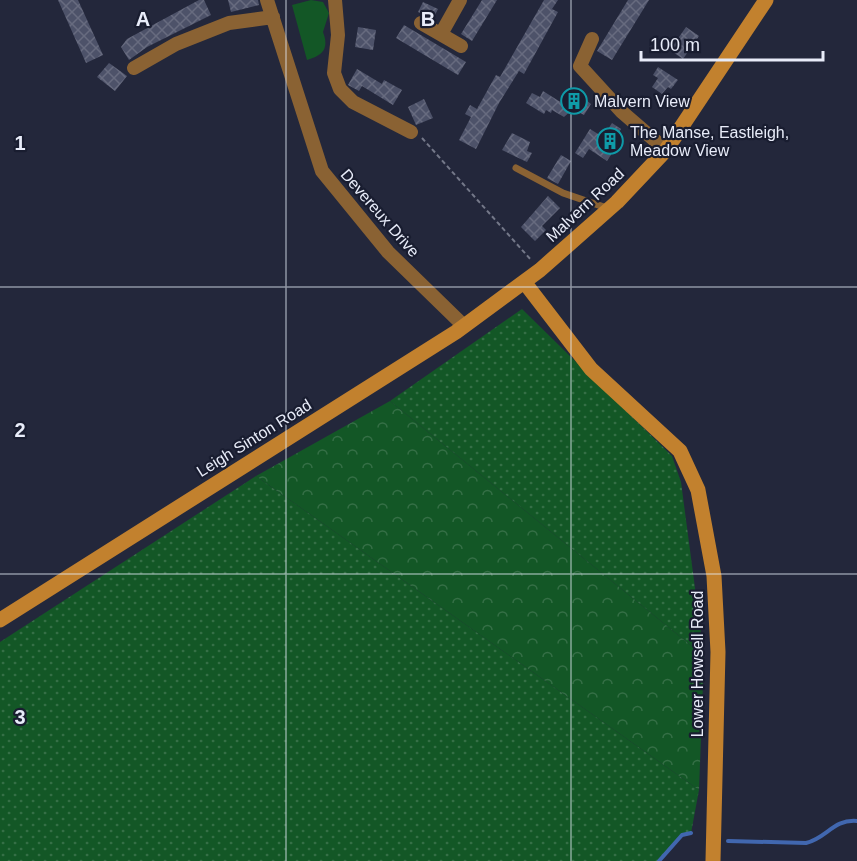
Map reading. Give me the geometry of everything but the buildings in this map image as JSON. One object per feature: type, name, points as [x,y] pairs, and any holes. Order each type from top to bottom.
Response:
[{"type":"main road","name":"Malvern Road","points":[[525,283],[610,209],[666,150],[766,0]]},
{"type":"main road","name":"Leigh Sinton Road","points":[[0,620],[464,326],[525,283]]},
{"type":"main road","name":"Lower Howsell Road","points":[[525,283],[591,369],[680,451],[698,490],[714,576],[718,652],[713,861]]},
{"type":"street","name":"Devereux Drive","points":[[267,0],[322,171],[388,252],[464,326]]},
{"type":"street","points":[[335,0],[338,34],[334,73],[340,89],[353,102],[411,132]]},
{"type":"street","points":[[441,34],[460,0]]},
{"type":"street","points":[[134,68],[176,44],[229,22],[273,17]]},
{"type":"street","points":[[421,23],[461,46]]},
{"type":"street","points":[[592,39],[580,66],[622,112],[666,150]]},
{"type":"lane","points":[[516,168],[563,192],[610,209]]},
{"type":"path","points":[[411,132],[431,144],[540,270]]},
{"type":"green space","points":[[311,0],[323,2],[329,13],[323,32],[324,50],[318,56],[307,60],[292,5]]},
{"type":"green space","points":[[522,309],[672,456],[681,482],[704,656],[390,401]]},
{"type":"green space","points":[[390,401],[704,656],[699,790],[256,476]]},
{"type":"green space","points":[[256,476],[699,790],[691,833],[682,835],[659,861],[0,861],[0,642]]},
{"type":"waterway","points":[[728,841],[806,843],[842,823],[857,821]]},
{"type":"waterway","points":[[659,861],[682,835],[691,833]]},
{"type":"place","name":"Malvern View","points":[[574,101]]},
{"type":"place","name":"The Manse, Eastleigh, Meadow View","points":[[610,141]]}]
